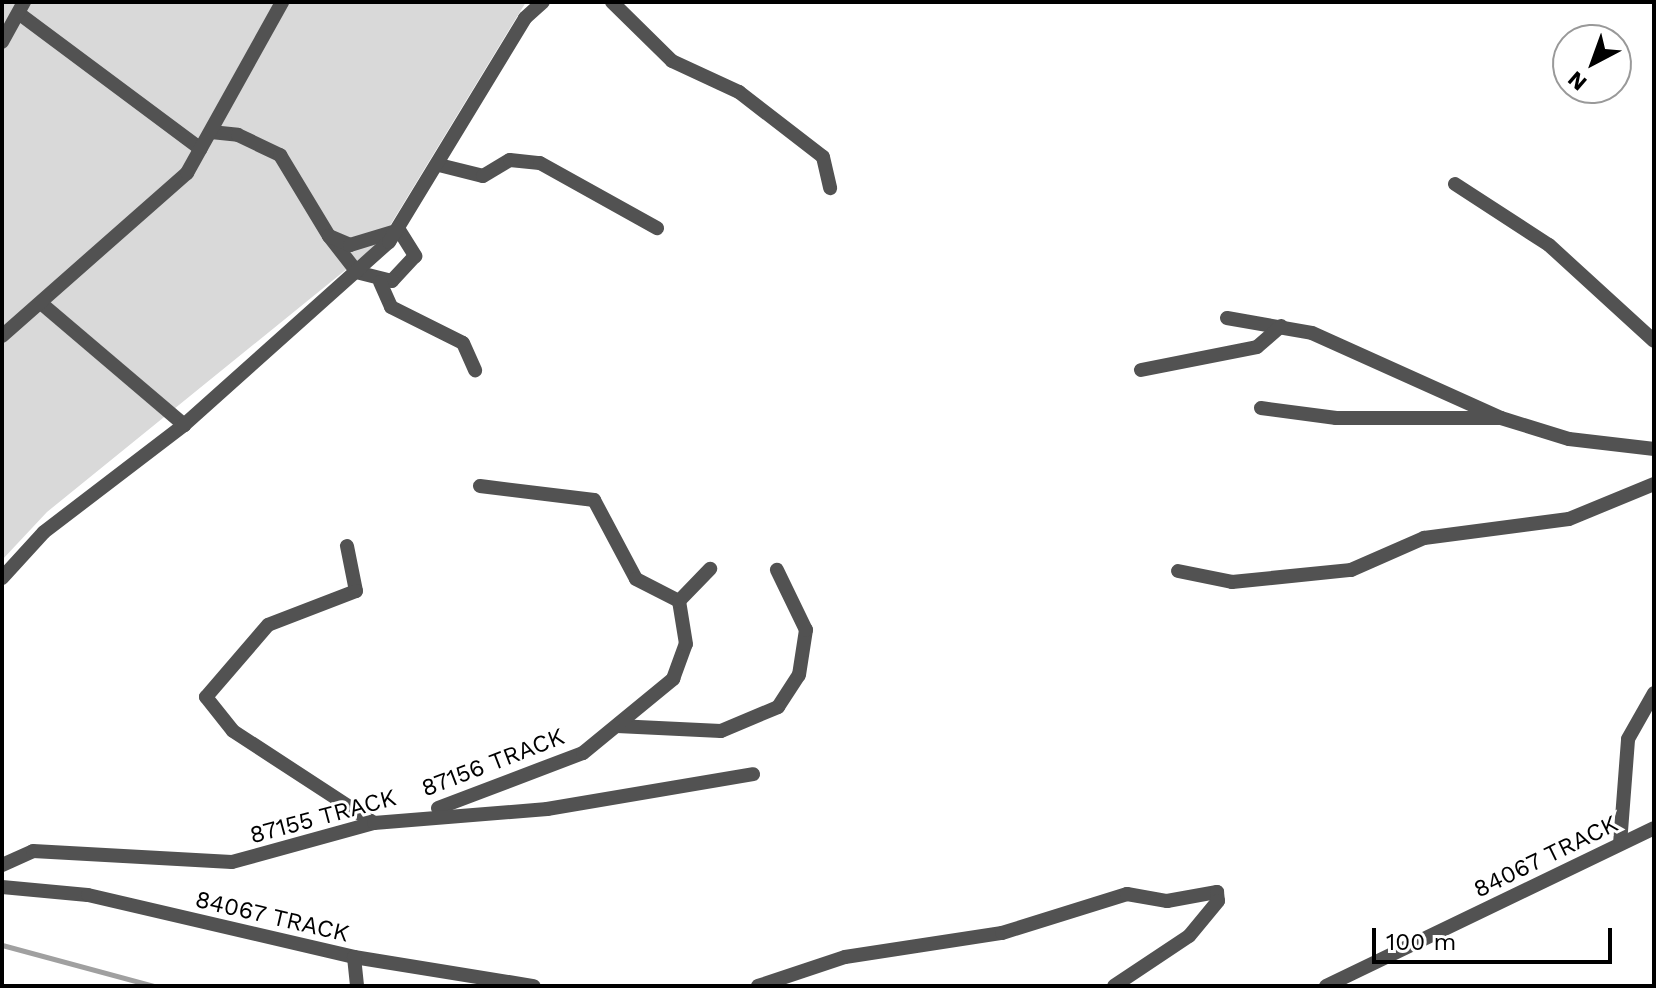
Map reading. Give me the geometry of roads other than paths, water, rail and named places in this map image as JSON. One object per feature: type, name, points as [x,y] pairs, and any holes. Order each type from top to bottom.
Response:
[{"type":"street","points":[[2,336],[171,191],[211,132],[282,2]]},
{"type":"street","points":[[2,578],[44,532],[184,425],[357,272],[399,230],[525,18],[543,2]]},
{"type":"street","points":[[612,2],[672,61],[739,92],[823,157],[830,188]]},
{"type":"street","points":[[2,42],[23,9],[201,149]]},
{"type":"street","points":[[211,132],[238,135],[280,155],[329,236],[357,272],[380,282],[391,307],[463,343],[475,370]]},
{"type":"street","points":[[439,165],[483,176],[510,160],[540,163],[657,228]]},
{"type":"street","points":[[1455,184],[1549,245],[1654,341]]},
{"type":"street","points":[[329,236],[350,245],[399,230]]},
{"type":"street","points":[[380,282],[411,268],[413,249],[399,230]]},
{"type":"street","points":[[42,304],[184,425]]},
{"type":"street","points":[[1227,318],[1281,326],[1323,338],[1364,362],[1404,369],[1501,418],[1569,439],[1654,449]]},
{"type":"street","points":[[1141,370],[1257,347],[1281,326]]},
{"type":"street","points":[[1261,408],[1336,418],[1501,418]]},
{"type":"street","points":[[1178,571],[1232,582],[1351,570],[1424,538],[1569,519],[1654,484]]},
{"type":"street","points":[[480,486],[594,500],[636,579],[679,601],[710,569]]},
{"type":"street","points":[[347,546],[356,591],[268,625],[206,697],[233,731],[374,823]]},
{"type":"street","points":[[617,726],[721,731],[778,707],[799,675],[806,630],[777,570]]},
{"type":"street","name":"87156 TRACK","points":[[415,816],[583,753],[617,726],[682,664],[679,601]]},
{"type":"street","points":[[1620,844],[1628,739],[1654,693]]},
{"type":"street","name":"87155 TRACK","points":[[2,865],[33,851],[232,862],[374,823],[415,816],[547,809],[753,774]]},
{"type":"street","name":"84067 TRACK","points":[[1326,986],[1654,828]]},
{"type":"street","name":"84067 TRACK","points":[[2,887],[88,895],[354,957],[534,986]]},
{"type":"street","points":[[758,986],[845,957],[1002,933],[1127,894],[1167,901],[1217,892],[1218,901],[1189,936],[1114,986]]},
{"type":"street","points":[[354,957],[357,986]]},
{"type":"waterway","points":[[2,945],[154,986]]}]
